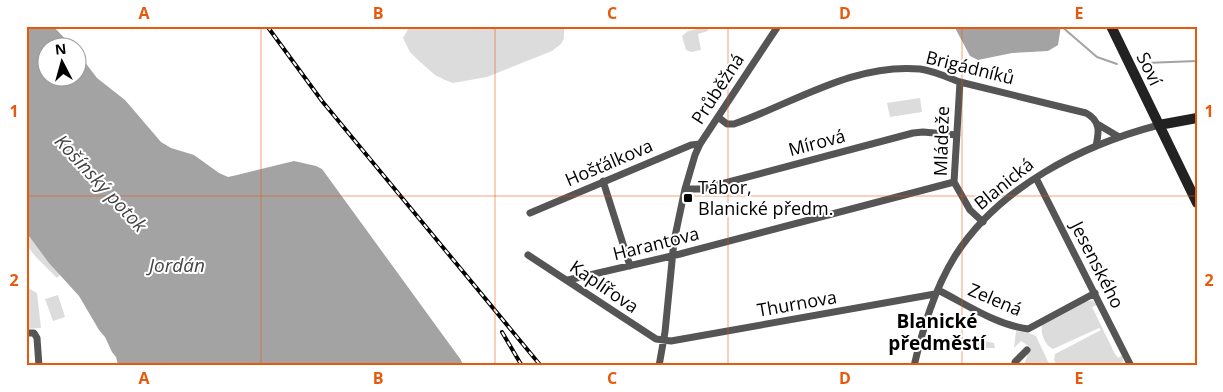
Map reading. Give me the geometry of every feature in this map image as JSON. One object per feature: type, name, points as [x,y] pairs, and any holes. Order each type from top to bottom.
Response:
[{"type":"main road","name":"Soví","points":[[1111,26],[1197,204]]},
{"type":"main road","name":"Blanická","points":[[1158,125],[1197,118]]},
{"type":"street","name":"Průběžná","points":[[659,366],[664,341],[672,256],[685,189],[692,165],[700,144],[778,26]]},
{"type":"street","name":"Brigádníků","points":[[718,117],[727,124],[734,124],[829,84],[859,75],[889,70],[920,69],[942,74],[960,82],[1081,112],[1092,116],[1099,125],[1119,137]]},
{"type":"street","name":"Mládeže","points":[[960,82],[954,182],[970,210],[983,222]]},
{"type":"street","points":[[1096,146],[1099,125]]},
{"type":"street","name":"Blanická","points":[[914,366],[924,325],[936,292],[955,256],[983,222],[1012,195],[1060,162],[1119,137],[1158,125]]},
{"type":"street","name":"Mírová","points":[[685,189],[702,188],[912,134],[923,132],[957,135]]},
{"type":"street","name":"Hošťálkova","points":[[530,213],[603,180],[691,145],[700,144]]},
{"type":"street","name":"Jesenského","points":[[1036,178],[1131,366]]},
{"type":"street","points":[[603,180],[630,266]]},
{"type":"street","name":"Harantova","points":[[568,280],[672,256],[954,182]]},
{"type":"street","name":"Kaplířova","points":[[528,255],[656,340],[664,341]]},
{"type":"street","name":"Zelená","points":[[936,292],[993,318],[1016,327],[1028,329],[1094,293]]},
{"type":"street","name":"Thurnova","points":[[664,341],[936,292]]},
{"type":"street","points":[[26,333],[34,333],[37,338],[39,366]]},
{"type":"street","points":[[1017,366],[1015,362],[1027,350]]},
{"type":"shaded area","points":[[410,26],[564,26],[564,38],[561,44],[552,51],[487,77],[453,83],[435,75],[410,52],[403,38]]},
{"type":"shaded area","points":[[707,27],[708,31],[698,34],[701,50],[691,52],[686,50],[682,36],[688,31]]},
{"type":"shaded area","points":[[920,98],[922,112],[890,117],[887,103]]},
{"type":"shaded area","points":[[26,232],[60,275],[57,278],[26,244]]},
{"type":"shaded area","points":[[26,287],[37,293],[41,328],[26,329]]},
{"type":"shaded area","points":[[58,295],[65,317],[53,321],[45,299]]},
{"type":"shaded area","points":[[1092,300],[1097,305],[1092,307],[1115,354],[1118,358],[1123,355],[1123,361],[1119,366],[1057,366],[1054,360],[1055,354],[1101,330],[1099,328],[1053,349],[1044,339],[1042,325],[1084,302]]},
{"type":"shaded area","points":[[1016,331],[1036,336],[1050,366],[1024,366],[1030,347],[1021,341],[1014,348]]},
{"type":"shaded area","points":[[966,338],[994,343],[995,348],[929,349],[930,339]]},
{"type":"water","name":"Jordán","points":[[26,26],[53,26],[64,38],[38,38],[38,88],[88,88],[88,66],[97,78],[125,100],[161,142],[171,148],[194,155],[219,173],[228,177],[294,161],[322,169],[461,360],[463,366],[118,365],[116,357],[105,337],[79,296],[49,263],[26,232]]},
{"type":"water","points":[[954,26],[1061,26],[1058,45],[1048,51],[1012,53],[978,60],[970,56]]},
{"type":"waterway","points":[[1061,26],[1097,57],[1117,64]]},
{"type":"waterway","points":[[1145,63],[1197,61]]},
{"type":"railway","points":[[267,26],[322,101],[541,366]]},
{"type":"railway","points":[[502,332],[522,366]]},
{"type":"place","name":"Tábor, Blanické předm.","points":[[688,198]]},
{"type":"district","name":"Blanické předměstí","points":[[937,332]]},
{"type":"water label","name":"Košínský potok","points":[[101,183]]}]
